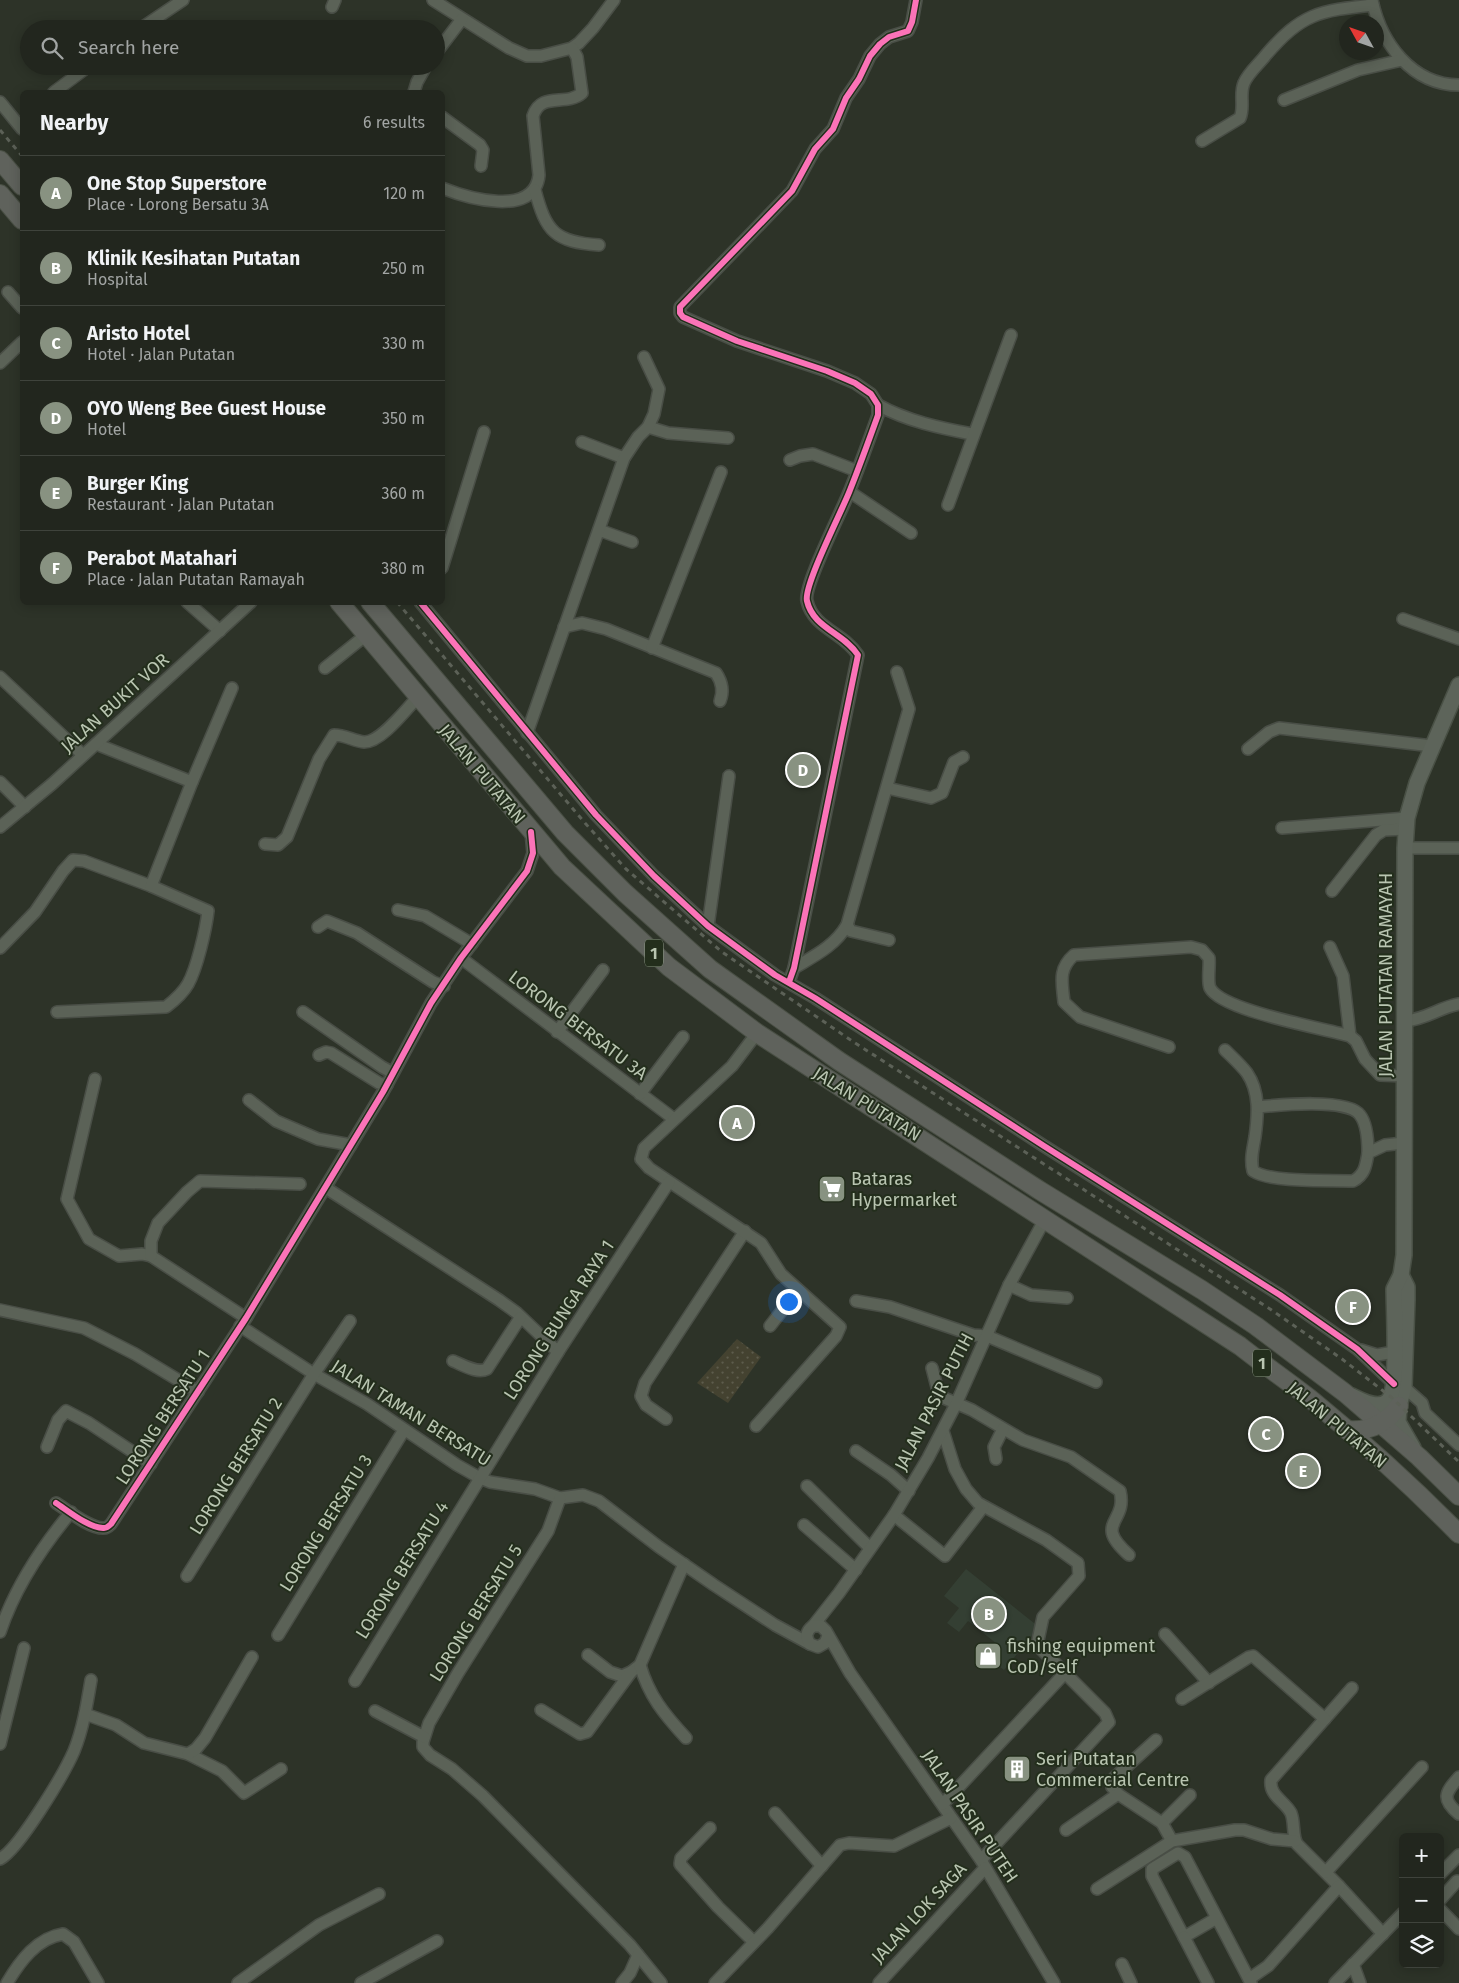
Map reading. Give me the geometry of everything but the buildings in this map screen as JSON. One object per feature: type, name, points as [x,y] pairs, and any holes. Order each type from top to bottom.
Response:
[{"type":"highway","points":[[0,160],[20,184]]},
{"type":"highway","points":[[0,194],[20,218]]},
{"type":"highway","name":"JALAN PUTATAN","points":[[341,605],[562,867],[669,967],[757,1033],[1240,1346],[1347,1430],[1424,1499],[1459,1534]]},
{"type":"highway","name":"JALAN PUTATAN","points":[[373,605],[548,814],[625,893],[686,949],[770,1014],[838,1061],[1256,1326],[1381,1424],[1442,1478],[1459,1496]]},
{"type":"highway","points":[[608,911],[625,893]]},
{"type":"highway","points":[[1039,1190],[1045,1219]]},
{"type":"highway","points":[[1127,1273],[1141,1252]]},
{"type":"highway","points":[[1347,1430],[1358,1431],[1381,1424],[1399,1406]]},
{"type":"highway","points":[[1424,1499],[1424,1490],[1428,1484],[1435,1479],[1442,1478]]},
{"type":"main road","name":"JALAN PUTATAN RAMAYAH","points":[[1345,1394],[1367,1403],[1383,1404],[1389,1400],[1399,1385],[1394,1352],[1394,1289],[1401,1275],[1404,1255],[1406,824],[1417,783],[1459,685]]},
{"type":"main road","name":"JALAN PUTATAN RAMAYAH","points":[[1401,1275],[1407,1287],[1407,1300],[1399,1385],[1398,1422],[1418,1457]]},
{"type":"street","points":[[153,20],[183,0]]},
{"type":"street","points":[[433,0],[519,53],[540,56],[572,48],[593,28],[614,0]]},
{"type":"street","points":[[916,0],[912,22],[908,31],[889,38],[880,44],[870,56],[859,79],[846,98],[833,130],[815,149],[792,191],[680,307],[680,313],[683,317],[737,341],[818,368],[855,383],[871,394],[878,405],[893,413],[934,427],[972,434]]},
{"type":"street","points":[[1202,141],[1240,118],[1244,83],[1287,32],[1300,22],[1316,14],[1335,9],[1372,3],[1379,26],[1388,42],[1402,60],[1418,74],[1432,81],[1445,85],[1459,85]]},
{"type":"street","points":[[445,41],[462,19]]},
{"type":"street","points":[[445,189],[464,196],[493,202],[521,198],[534,190],[538,184],[539,175],[532,116],[534,110],[544,102],[566,99],[582,94],[577,57],[572,48]]},
{"type":"street","points":[[1284,100],[1358,70],[1402,60]]},
{"type":"street","points":[[57,90],[77,75]]},
{"type":"street","points":[[414,90],[420,75]]},
{"type":"street","points":[[0,102],[20,122]]},
{"type":"street","points":[[445,119],[480,145],[483,150],[481,166]]},
{"type":"street","points":[[534,190],[542,214],[553,231],[568,241],[599,245]]},
{"type":"street","points":[[8,292],[20,306]]},
{"type":"street","points":[[948,505],[972,434],[987,400],[1010,335]]},
{"type":"street","points":[[0,363],[20,344]]},
{"type":"street","points":[[527,733],[624,458],[638,437],[648,427],[654,414],[659,389],[644,357]]},
{"type":"street","points":[[789,982],[794,968],[858,655],[854,648],[814,618],[806,599],[814,572],[850,492],[878,415],[878,405]]},
{"type":"street","points":[[648,427],[668,433],[728,438]]},
{"type":"street","points":[[445,558],[484,432]]},
{"type":"street","points":[[582,442],[624,458]]},
{"type":"street","points":[[790,460],[813,454],[857,471]]},
{"type":"street","points":[[652,648],[721,472]]},
{"type":"street","points":[[850,492],[911,533]]},
{"type":"street","points":[[598,530],[632,542]]},
{"type":"street","points":[[190,605],[220,631]]},
{"type":"street","name":"JALAN BUKIT VOR","points":[[0,827],[96,744],[248,605]]},
{"type":"street","points":[[424,605],[596,815],[654,876],[708,926],[758,963],[1253,1277],[1336,1333],[1422,1403],[1425,1413],[1459,1445]]},
{"type":"street","points":[[1403,619],[1459,639]]},
{"type":"street","points":[[564,627],[582,623],[606,629],[716,673],[721,680],[722,694],[720,701]]},
{"type":"street","points":[[325,668],[366,635]]},
{"type":"street","points":[[794,968],[825,949],[841,936],[847,925],[908,710],[897,672]]},
{"type":"street","points":[[0,677],[83,755]]},
{"type":"street","points":[[151,886],[232,688]]},
{"type":"street","points":[[265,844],[278,845],[287,837],[319,759],[334,735],[341,735],[364,742],[372,741],[391,726],[418,697]]},
{"type":"street","points":[[1248,749],[1269,732],[1279,728],[1432,746]]},
{"type":"street","points":[[96,744],[192,782]]},
{"type":"street","points":[[887,788],[931,798],[942,794],[954,762],[963,757]]},
{"type":"street","points":[[708,926],[729,776]]},
{"type":"street","points":[[0,782],[24,807]]},
{"type":"street","points":[[1282,828],[1406,824]]},
{"type":"street","points":[[1332,891],[1376,835],[1384,830],[1406,824]]},
{"type":"street","points":[[526,871],[533,853],[531,832]]},
{"type":"street","points":[[1405,848],[1459,848]]},
{"type":"street","points":[[0,948],[35,912],[74,860],[84,861],[151,886],[208,911],[206,929],[189,983],[178,997],[166,1006],[57,1012]]},
{"type":"street","points":[[526,871],[538,861],[545,860],[562,867]]},
{"type":"street","name":"LORONG BERSATU 1","points":[[71,1512],[92,1525],[104,1528],[111,1524],[243,1322],[326,1188],[387,1084],[431,1003],[461,958],[526,871]]},
{"type":"street","points":[[398,910],[425,916],[442,924],[472,944]]},
{"type":"street","points":[[318,927],[327,921],[357,933],[433,982],[444,986]]},
{"type":"street","points":[[847,925],[851,931],[888,940]]},
{"type":"street","points":[[1169,1047],[1080,1017],[1064,1002],[1061,973],[1066,962],[1074,955],[1191,947],[1202,950],[1209,958],[1209,986],[1215,996],[1271,1016],[1350,1036],[1356,1041],[1365,1059],[1380,1074],[1405,1076]]},
{"type":"street","points":[[1330,948],[1343,976],[1350,1036]]},
{"type":"street","name":"LORONG BERSATU 3A","points":[[461,958],[674,1120]]},
{"type":"street","points":[[558,1032],[603,970]]},
{"type":"street","points":[[1405,1021],[1419,1020],[1443,1008],[1459,1004]]},
{"type":"street","points":[[303,1012],[393,1073]]},
{"type":"street","points":[[756,1426],[836,1336],[840,1327],[781,1274],[761,1243],[649,1168],[641,1159],[644,1148],[732,1066],[757,1033]]},
{"type":"street","points":[[640,1094],[682,1037]]},
{"type":"street","points":[[1225,1050],[1246,1072],[1254,1087],[1258,1118],[1251,1162],[1253,1171],[1258,1175],[1288,1179],[1353,1181],[1360,1178],[1366,1168],[1368,1153],[1361,1116],[1356,1110],[1341,1105],[1258,1107]]},
{"type":"street","points":[[319,1055],[326,1052],[332,1053],[379,1083],[387,1084]]},
{"type":"street","points":[[95,1079],[67,1199],[88,1239],[119,1256],[142,1254],[151,1256],[151,1241],[158,1223],[187,1192],[200,1182],[300,1184]]},
{"type":"street","points":[[249,1100],[276,1121],[318,1139],[351,1145]]},
{"type":"street","points":[[1368,1153],[1384,1145],[1404,1143]]},
{"type":"street","name":"LORONG BUNGA RAYA 1","points":[[480,1478],[558,1352],[669,1182]]},
{"type":"street","points":[[326,1188],[457,1272],[520,1318],[558,1352]]},
{"type":"street","name":"JALAN PASIR PUTIH","points":[[811,1627],[840,1593],[856,1570],[894,1515],[928,1458],[956,1404],[1009,1285],[1045,1219]]},
{"type":"street","points":[[666,1419],[646,1405],[642,1396],[645,1383],[745,1231]]},
{"type":"street","name":"JALAN TAMAN BERSATU","points":[[151,1256],[314,1374],[367,1404],[457,1466],[490,1482],[536,1489],[560,1498],[583,1495],[599,1501],[684,1564],[775,1625],[814,1645]]},
{"type":"street","points":[[1009,1285],[1030,1295],[1067,1298]]},
{"type":"street","points":[[770,1326],[798,1290]]},
{"type":"street","points":[[856,1301],[890,1307],[973,1335],[987,1336],[1096,1382]]},
{"type":"street","points":[[0,1310],[84,1328],[135,1354],[198,1392]]},
{"type":"street","points":[[453,1361],[476,1370],[482,1371],[487,1369],[520,1318]]},
{"type":"street","name":"LORONG BERSATU 2","points":[[188,1576],[314,1374],[350,1321]]},
{"type":"street","points":[[1357,1349],[1377,1355],[1394,1352]]},
{"type":"street","points":[[932,1368],[938,1391],[944,1398],[1023,1440],[1071,1458],[1108,1481],[1120,1491],[1122,1500],[1120,1510],[1111,1527],[1112,1535],[1117,1544],[1129,1555]]},
{"type":"street","points":[[47,1447],[58,1420],[66,1411],[89,1423],[151,1464]]},
{"type":"street","points":[[996,1459],[994,1447],[1003,1429]]},
{"type":"street","name":"LORONG BERSATU 3","points":[[278,1634],[404,1430]]},
{"type":"street","points":[[943,1431],[952,1461],[966,1489],[983,1507],[1046,1540],[1078,1563],[1079,1576],[1043,1617],[1037,1645],[1064,1674],[943,1804]]},
{"type":"street","points":[[856,1451],[891,1475],[908,1491]]},
{"type":"street","points":[[928,1458],[952,1461]]},
{"type":"street","name":"LORONG BERSATU 4","points":[[355,1681],[480,1478]]},
{"type":"street","points":[[807,1486],[870,1548]]},
{"type":"street","name":"LORONG BERSATU 5","points":[[424,1742],[429,1723],[458,1673],[548,1530],[560,1498]]},
{"type":"street","points":[[0,1632],[16,1590],[41,1550],[71,1512],[56,1503]]},
{"type":"street","points":[[894,1515],[945,1556],[983,1507]]},
{"type":"street","points":[[804,1525],[856,1570]]},
{"type":"street","points":[[541,1710],[580,1734],[587,1732],[636,1668],[684,1564]]},
{"type":"street","name":"JALAN PASIR PUTIH","points":[[827,1633],[832,1609],[840,1593]]},
{"type":"street","name":"JALAN TAMAN BERSATU","points":[[775,1625],[811,1627]]},
{"type":"street","points":[[821,1626],[827,1633],[825,1644],[814,1645],[806,1636],[811,1627],[821,1626]]},
{"type":"street","name":"JALAN PASIR PUTEH","points":[[827,1633],[850,1673],[983,1864],[1054,1983]]},
{"type":"street","points":[[1165,1634],[1208,1683]]},
{"type":"street","name":"JALAN PASIR PUTEH","points":[[814,1645],[850,1673]]},
{"type":"street","points":[[0,1744],[24,1648]]},
{"type":"street","points":[[588,1655],[610,1672],[622,1676],[636,1668]]},
{"type":"street","points":[[1182,1699],[1253,1656],[1325,1719]]},
{"type":"street","points":[[188,1754],[196,1749],[205,1738],[252,1657]]},
{"type":"street","points":[[636,1668],[657,1704],[686,1738]]},
{"type":"street","name":"JALAN LOK SAGA","points":[[879,1983],[1109,1722],[1105,1713],[1064,1674]]},
{"type":"street","points":[[0,1859],[13,1848],[58,1781],[74,1751],[85,1714],[92,1680]]},
{"type":"street","points":[[1352,1688],[1271,1780],[1270,1786],[1273,1793],[1291,1813],[1295,1840],[1383,1934]]},
{"type":"street","points":[[375,1711],[424,1742],[430,1755],[452,1769],[484,1796],[638,1955],[660,1983]]},
{"type":"street","points":[[85,1714],[116,1725],[144,1743],[188,1754],[222,1772],[244,1793],[281,1769]]},
{"type":"street","points":[[1156,1740],[1114,1778],[1112,1787],[1118,1794],[1162,1823],[1172,1841]]},
{"type":"street","points":[[1326,1872],[1422,1767]]},
{"type":"street","points":[[1459,1776],[1446,1796],[1450,1806],[1459,1814]]},
{"type":"street","points":[[1066,1830],[1118,1794]]},
{"type":"street","points":[[1162,1823],[1190,1795]]},
{"type":"street","points":[[775,1813],[822,1866]]},
{"type":"street","points":[[715,1983],[844,1843],[894,1846],[951,1818]]},
{"type":"street","points":[[710,1828],[681,1858],[680,1864],[718,1907],[754,1942]]},
{"type":"street","points":[[1097,1890],[1172,1841],[1235,1830],[1244,1830],[1272,1839],[1295,1840]]},
{"type":"street","points":[[1208,1983],[1151,1872],[1155,1867],[1178,1853],[1185,1857],[1250,1981],[1268,1966],[1339,1886]]},
{"type":"street","points":[[1444,1870],[1459,1855]]},
{"type":"street","points":[[1444,1873],[1458,1882],[1444,1896]]},
{"type":"street","points":[[238,1983],[319,1925],[379,1894]]},
{"type":"street","points":[[1444,1914],[1459,1929]]},
{"type":"street","points":[[1335,1983],[1399,1917]]},
{"type":"street","points":[[1184,1937],[1217,1918]]},
{"type":"street","points":[[12,1981],[18,1964],[38,1944],[52,1936],[63,1934],[74,1942],[98,1983]]},
{"type":"street","points":[[361,1983],[437,1941]]},
{"type":"street","points":[[622,1983],[630,1974],[638,1955]]},
{"type":"street","points":[[1122,1964],[1131,1983]]},
{"type":"street","points":[[1353,1964],[1360,1983]]},
{"type":"shaded area","points":[[737,1339],[761,1357],[728,1403],[697,1383]]},
{"type":"shaded area","points":[[966,1569],[1039,1627],[1004,1670],[987,1657],[997,1644],[968,1621],[959,1632],[947,1623],[959,1608],[944,1596]]},
{"type":"railway","points":[[0,130],[20,154]]},
{"type":"railway","points":[[400,605],[626,869],[722,952],[855,1043],[1270,1309],[1342,1359],[1391,1397],[1459,1462]]},
{"type":"cycle path","points":[[789,982],[794,968],[858,655],[852,647],[816,618],[810,610],[807,593],[817,564],[861,462],[878,415],[878,405],[871,394],[855,383],[827,371],[737,341],[683,317],[680,313],[680,307],[792,191],[815,149],[833,129],[846,98],[859,79],[870,56],[889,37],[908,31],[912,22],[916,0]]},
{"type":"cycle path","points":[[422,605],[596,815],[654,876],[708,926],[775,975],[815,998],[1280,1295],[1357,1349],[1394,1384]]},
{"type":"cycle path","points":[[56,1503],[92,1526],[104,1528],[111,1524],[246,1318],[383,1092],[431,1003],[461,958],[527,871],[533,853],[531,832]]},
{"type":"place","name":"OYO Weng Bee Guest House","points":[[803,770]]},
{"type":"place","name":"One Stop Superstore","points":[[737,1123]]},
{"type":"place","name":"Bataras Hypermarket","points":[[832,1189]]},
{"type":"place","name":"Perabot Matahari","points":[[1353,1307]]},
{"type":"place","name":"Aristo Hotel","points":[[1266,1434]]},
{"type":"place","name":"Burger King","points":[[1303,1471]]},
{"type":"place","name":"Klinik Kesihatan Putatan","points":[[989,1614]]},
{"type":"place","name":"fishing equipment CoD/self","points":[[988,1656]]},
{"type":"place","name":"Seri Putatan Commercial Centre","points":[[1017,1769]]}]
